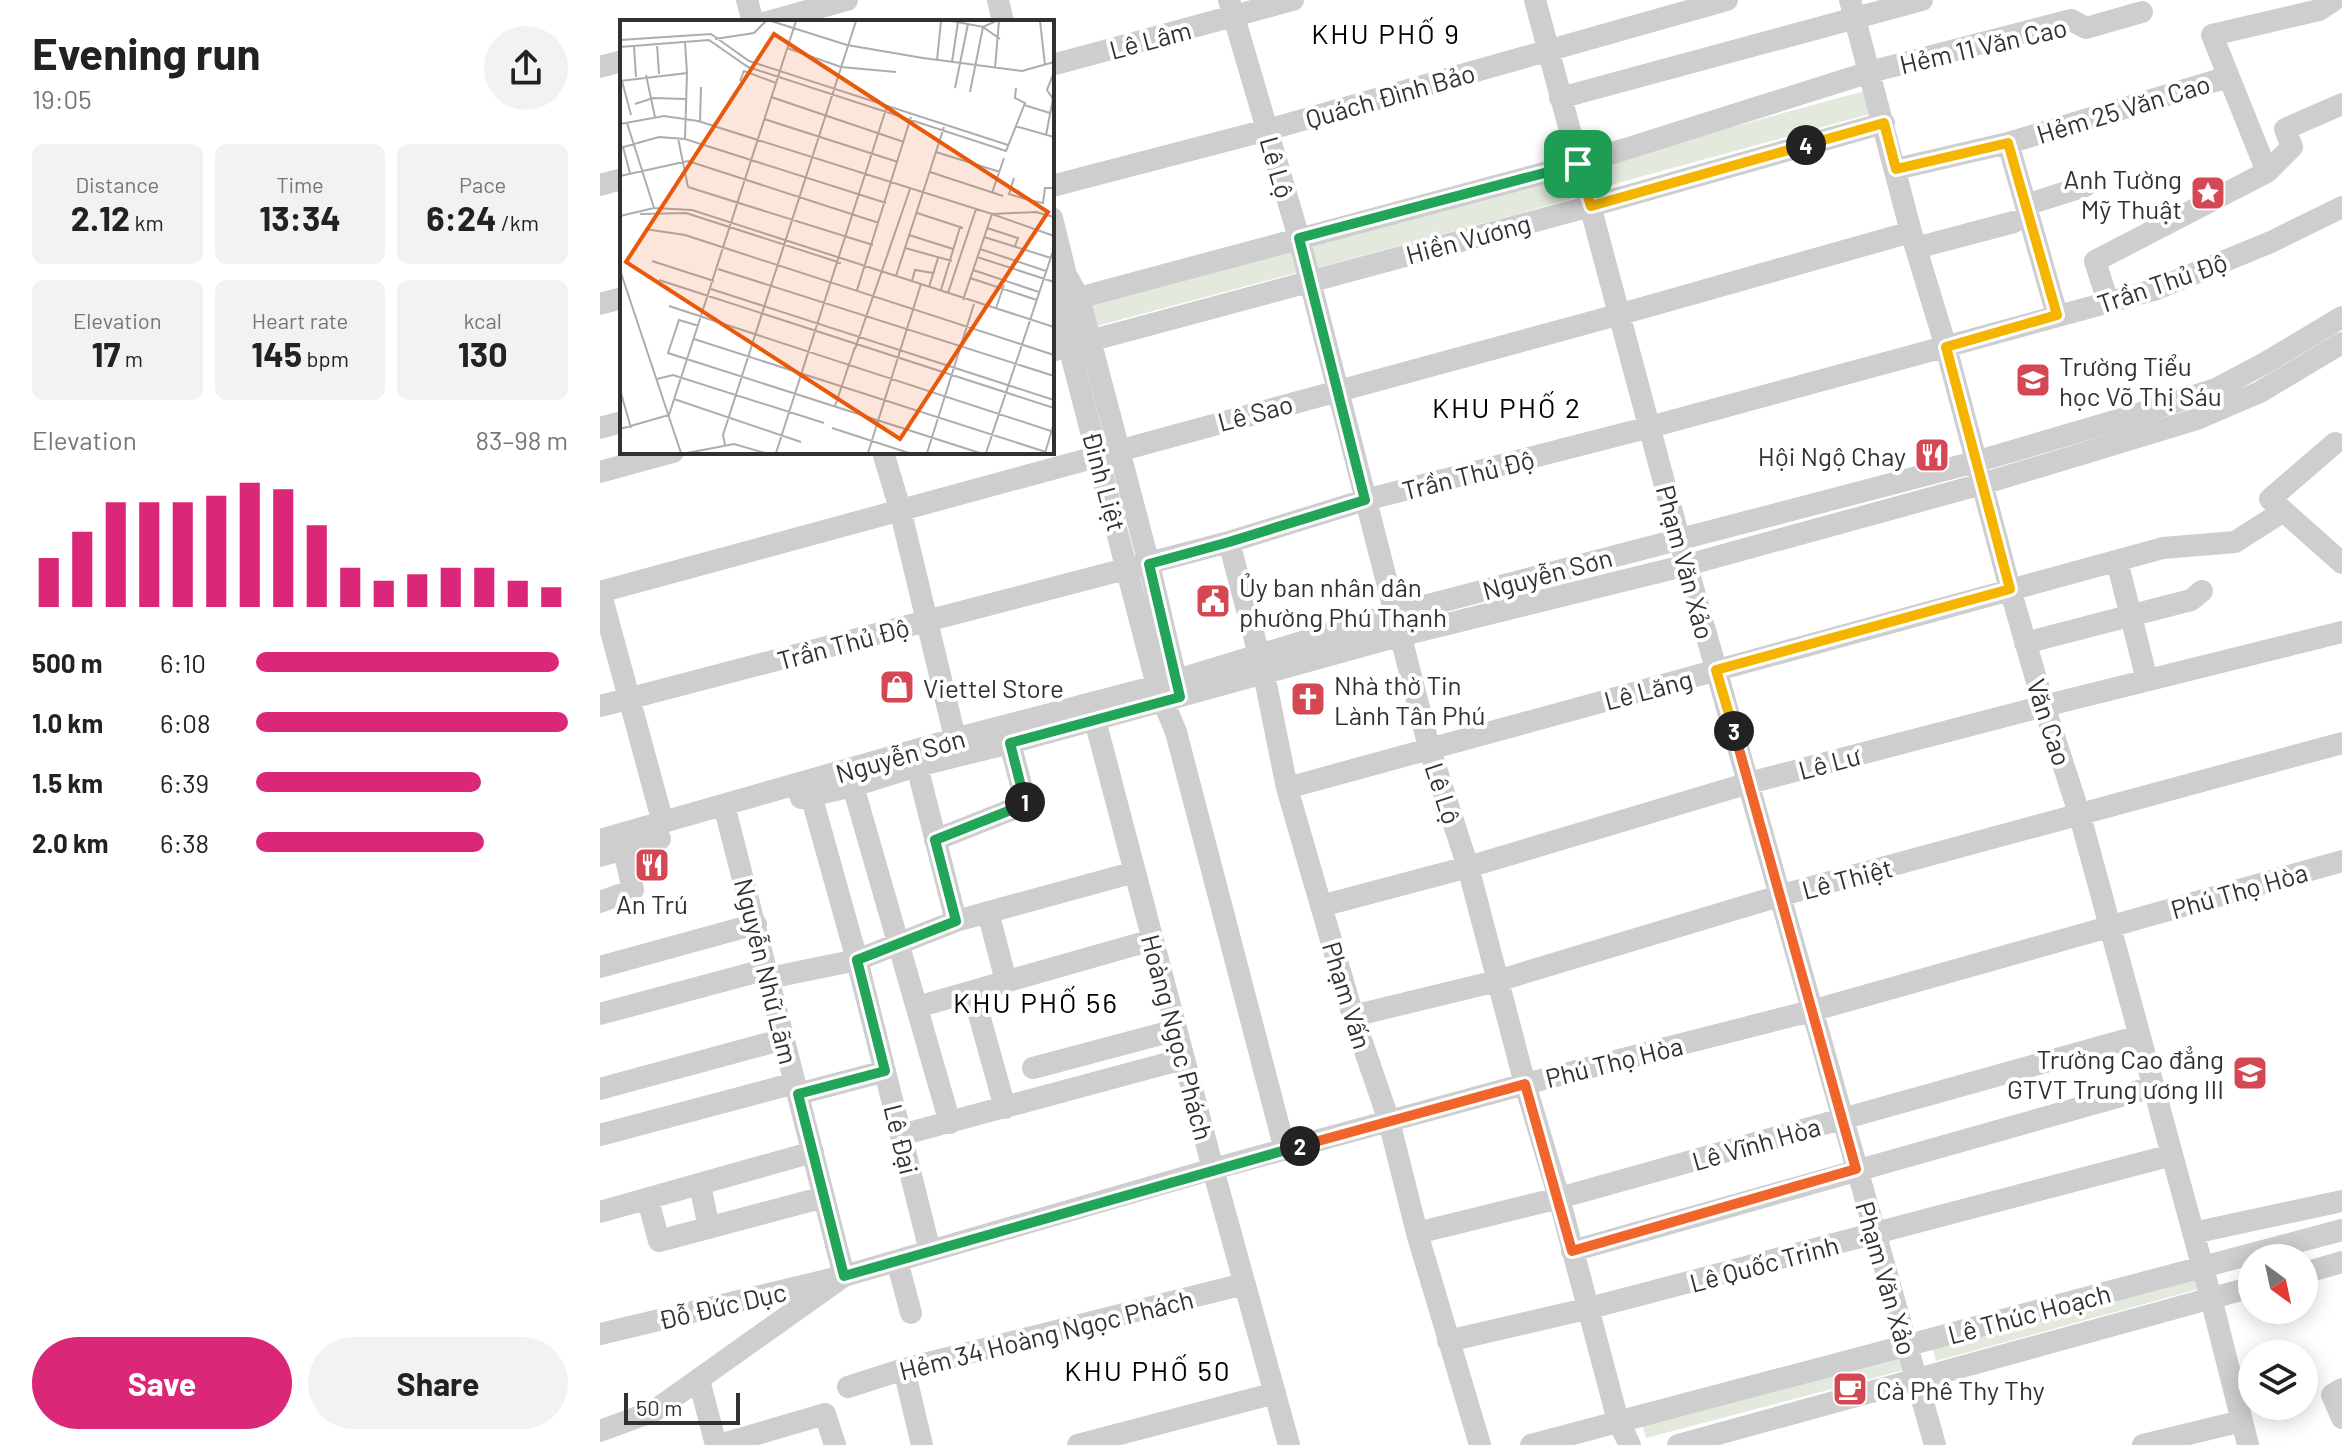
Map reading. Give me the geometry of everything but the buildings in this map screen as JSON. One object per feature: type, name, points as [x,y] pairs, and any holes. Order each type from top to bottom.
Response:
[{"type":"street","points":[[747,0],[752,20]]},
{"type":"street","points":[[774,20],[847,0]]},
{"type":"street","points":[[998,0],[1003,20]]},
{"type":"street","name":"Lê Lâm","points":[[1054,64],[1231,8],[1293,0]]},
{"type":"street","name":"Phạm Văn Xảo","points":[[1535,0],[1679,538],[1935,1445]]},
{"type":"street","name":"Quách Đình Bảo","points":[[1054,185],[1267,130],[1727,0]]},
{"type":"street","points":[[1560,98],[1853,9],[1922,0]]},
{"type":"street","name":"Hẻm 25 Văn Cao","points":[[1896,169],[2008,143],[2228,77],[2212,35],[2319,10],[2334,0]]},
{"type":"street","name":"Lê Lộ","points":[[1231,8],[1299,238],[1429,747],[1468,867],[1618,1421],[1630,1445]]},
{"type":"street","name":"Văn Cao","points":[[1853,9],[1913,240],[1946,347],[2025,643],[2080,816],[2248,1445]]},
{"type":"street","name":"Hẻm 11 Văn Cao","points":[[1870,72],[2071,20],[2086,28],[2142,12]]},
{"type":"street","points":[[600,67],[620,62]]},
{"type":"street","name":"Hiền Vương","points":[[1063,302],[1578,164],[1870,72]]},
{"type":"street","points":[[2228,77],[2267,172]]},
{"type":"street","points":[[2108,302],[2095,261],[2267,172],[2292,147],[2285,129],[2342,104]]},
{"type":"street","name":"Hiền Vương","points":[[1070,346],[1591,206],[1884,123]]},
{"type":"street","points":[[2008,143],[2020,213],[2057,315]]},
{"type":"street","points":[[600,185],[620,180]]},
{"type":"street","name":"Lê Sao","points":[[600,592],[1621,314],[2020,213],[2085,186]]},
{"type":"street","name":"Trần Thủ Độ","points":[[600,706],[1229,542],[1365,500],[1650,427],[2154,290],[2240,255],[2342,207]]},
{"type":"street","name":"Đinh Liệt","points":[[1054,226],[1066,275],[1063,302],[1070,346],[1108,453],[1139,566],[1176,732],[1285,1150]]},
{"type":"street","points":[[600,304],[620,299]]},
{"type":"street","name":"Nguyễn Sơn","points":[[600,856],[726,812],[1261,665],[1679,538],[1975,462],[2216,389],[2342,317]]},
{"type":"street","name":"Nguyễn Sơn","points":[[1397,625],[1687,565],[1982,484],[2183,424],[2260,392],[2342,343]]},
{"type":"street","points":[[2177,401],[2183,424]]},
{"type":"street","points":[[600,428],[620,423]]},
{"type":"street","points":[[2335,443],[2270,499],[2342,563]]},
{"type":"street","points":[[600,472],[666,454]]},
{"type":"street","points":[[884,454],[900,509],[957,747]]},
{"type":"street","name":"Lê Lăng","points":[[1287,788],[2163,548],[2235,542],[2282,512]]},
{"type":"street","name":"Phạm Vấn","points":[[1229,542],[1261,665],[1287,788],[1353,1016],[1389,1121],[1417,1233],[1480,1445]]},
{"type":"street","points":[[2117,561],[2147,680]]},
{"type":"street","points":[[2025,643],[2191,600],[2202,591]]},
{"type":"street","points":[[600,592],[663,823]]},
{"type":"street","name":"Lê Lư","points":[[1321,906],[1468,867],[1749,783],[2342,632]]},
{"type":"street","name":"Nguyễn Sơn","points":[[600,840],[663,823],[853,786],[917,766],[957,747],[1010,743],[1095,720],[1169,691]]},
{"type":"street","name":"Hoàng Ngọc Phách","points":[[1095,720],[1183,1059],[1289,1445]]},
{"type":"street","points":[[935,840],[1026,804],[1010,743]]},
{"type":"street","name":"Lê Thiệt","points":[[1353,1016],[1497,981],[1779,896],[2342,743]]},
{"type":"street","points":[[917,766],[956,921]]},
{"type":"street","points":[[853,786],[950,1123]]},
{"type":"street","name":"Lê Đại","points":[[811,795],[857,960],[930,1251]]},
{"type":"street","name":"Nguyễn Nhữ Lãm","points":[[726,812],[844,1276]]},
{"type":"street","points":[[600,902],[633,890],[624,850]]},
{"type":"street","name":"Phú Thọ Hòa","points":[[600,1431],[654,1411],[844,1276],[1213,1169],[1525,1084],[1811,1011],[2342,861]]},
{"type":"street","points":[[600,1014],[768,974],[857,960],[956,921],[1135,872]]},
{"type":"street","points":[[988,912],[1006,981]]},
{"type":"street","points":[[600,967],[756,924]]},
{"type":"street","points":[[917,1007],[1152,940]]},
{"type":"street","points":[[973,993],[1005,1108]]},
{"type":"street","points":[[1033,1068],[1176,1030]]},
{"type":"street","name":"Lê Vĩnh Hòa","points":[[1417,1233],[1559,1198],[2139,1036]]},
{"type":"street","points":[[600,1089],[784,1039]]},
{"type":"street","points":[[901,1135],[1183,1059]]},
{"type":"street","points":[[600,1135],[797,1088],[885,1071]]},
{"type":"street","points":[[1572,1251],[2153,1087]]},
{"type":"street","points":[[600,1212],[813,1152]]},
{"type":"street","name":"Lê Quốc Trinh","points":[[1448,1341],[1586,1309],[2172,1155]]},
{"type":"street","points":[[700,1185],[709,1228]]},
{"type":"street","points":[[648,1200],[659,1241],[824,1197]]},
{"type":"street","points":[[2193,1233],[2342,1201]]},
{"type":"street","name":"Lê Thúc Hoạch","points":[[1531,1445],[2342,1230]]},
{"type":"street","points":[[897,1261],[911,1313]]},
{"type":"street","points":[[2318,1269],[2342,1262]]},
{"type":"street","name":"Đỗ Đức Dục","points":[[600,1334],[844,1276]]},
{"type":"street","name":"Hẻm 34 Hoàng Ngọc Phách","points":[[848,1387],[904,1369],[1244,1284]]},
{"type":"street","name":"Lê Thúc Hoạch","points":[[1678,1445],[2238,1291]]},
{"type":"street","points":[[904,1369],[922,1445]]},
{"type":"street","points":[[699,1380],[718,1445],[825,1414],[835,1445]]},
{"type":"street","points":[[2342,1389],[2332,1395],[2342,1418]]},
{"type":"street","points":[[1078,1445],[1275,1393]]},
{"type":"street","points":[[2143,1445],[2242,1421]]},
{"type":"shaded area","points":[[1864,91],[1870,114],[1596,189],[1590,166]]},
{"type":"shaded area","points":[[1565,175],[1572,199],[1317,268],[1310,244]]},
{"type":"shaded area","points":[[1292,248],[1299,272],[1089,328],[1083,305]]},
{"type":"shaded area","points":[[2195,1277],[2199,1289],[1936,1361],[1932,1346]]},
{"type":"shaded area","points":[[1899,1356],[1904,1370],[1646,1438],[1642,1425]]},
{"type":"place","name":"Anh Tường Mỹ Thuật","points":[[2208,193]]},
{"type":"place","name":"Trường Tiểu học Võ Thị Sáu","points":[[2033,380]]},
{"type":"place","name":"Hội Ngộ Chay","points":[[1932,455]]},
{"type":"place","name":"Ủy ban nhân dân phường Phú Thạnh","points":[[1213,601]]},
{"type":"place","name":"Viettel Store","points":[[897,687]]},
{"type":"place","name":"Nhà thờ Tin Lành Tân Phú","points":[[1308,699]]},
{"type":"place","name":"An Trú","points":[[652,865]]},
{"type":"place","name":"Trường Cao đẳng GTVT Trung ương III","points":[[2250,1073]]},
{"type":"place","name":"Cà Phê Thy Thy","points":[[1850,1389]]},
{"type":"district","name":"KHU PHỐ 9","points":[[1386,33]]},
{"type":"district","name":"KHU PHỐ 2","points":[[1507,407]]},
{"type":"district","name":"KHU PHỐ 56","points":[[1036,1002]]},
{"type":"district","name":"KHU PHỐ 50","points":[[1148,1370]]},
{"type":"route","points":[[1884,123],[1896,169],[2008,143],[2057,315],[1946,347],[2010,589],[1716,670],[1856,1169],[1572,1251],[1525,1084],[1213,1169],[844,1276],[798,1094],[885,1071],[857,960],[956,921],[935,840],[1026,804],[1010,743],[1180,697],[1149,564],[1365,500],[1299,238],[1578,164],[1591,206],[1884,123]]}]
